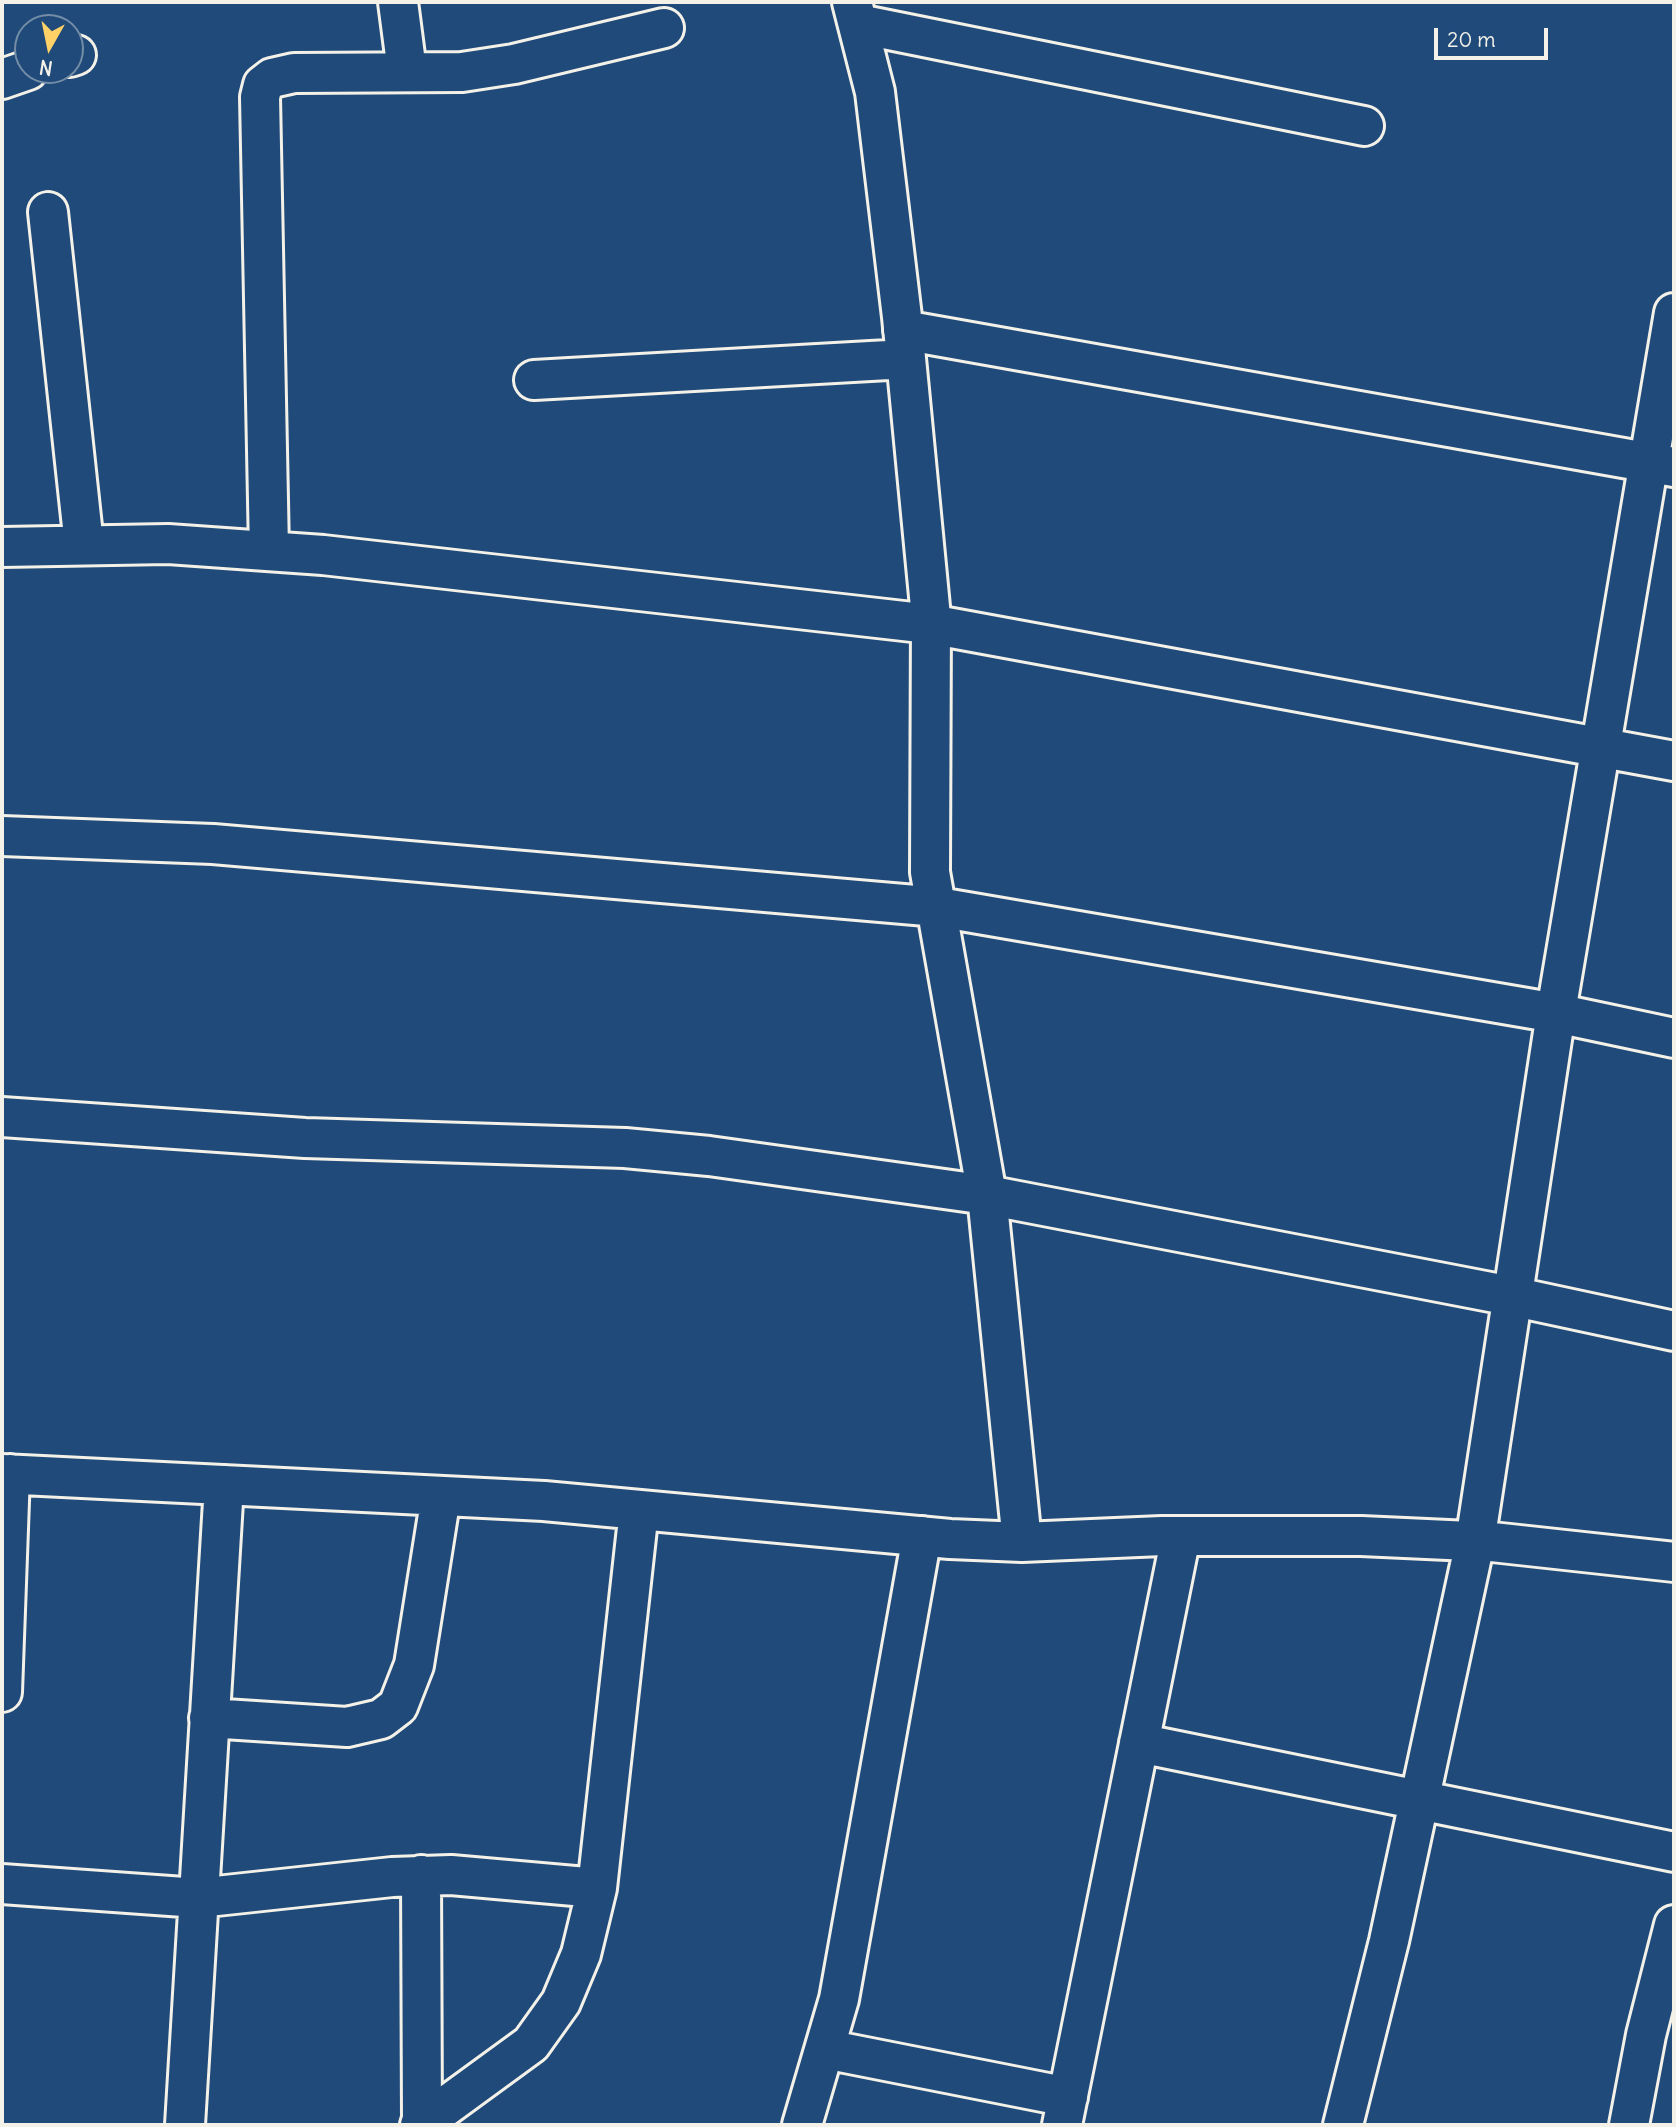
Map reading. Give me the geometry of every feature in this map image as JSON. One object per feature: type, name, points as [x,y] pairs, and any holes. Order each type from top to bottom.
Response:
[{"type":"street","points":[[398,2],[407,71]]},
{"type":"street","points":[[1021,1542],[987,1195],[930,872],[930,624],[904,345],[875,92],[855,13],[1364,126]]},
{"type":"street","points":[[269,551],[260,97],[263,85],[272,78],[294,73],[462,72],[514,64],[664,28]]},
{"type":"street","points":[[48,212],[84,545]]},
{"type":"street","points":[[1343,2125],[1390,1941],[1475,1542],[1556,1013],[1602,747],[1662,464],[1674,313]]},
{"type":"street","points":[[534,380],[904,345],[1662,464]]},
{"type":"street","points":[[2,547],[168,544],[269,551],[930,624],[1674,761]]},
{"type":"street","points":[[2,836],[213,844],[320,852],[938,907],[1556,1013],[1674,1038]]},
{"type":"street","points":[[2,1118],[390,1142],[625,1147],[709,1156],[987,1195],[1511,1296],[1674,1331]]},
{"type":"street","points":[[2,1692],[6,1474],[441,1496],[1021,1542],[1181,1536],[1361,1536],[1475,1542],[1674,1562]]},
{"type":"street","points":[[185,2125],[223,1485]]},
{"type":"street","points":[[209,1718],[347,1727],[381,1719],[398,1706],[414,1665],[441,1496]]},
{"type":"street","points":[[421,2125],[531,2044],[561,2002],[581,1954],[597,1888],[639,1510]]},
{"type":"street","points":[[802,2125],[839,1998],[922,1536]]},
{"type":"street","points":[[825,2049],[1065,2111],[1181,1536]]},
{"type":"street","points":[[1139,1743],[1674,1852]]},
{"type":"street","points":[[2,1884],[198,1898],[421,1875],[451,1875],[597,1888]]},
{"type":"street","points":[[421,1875],[421,2125]]},
{"type":"street","points":[[1629,2125],[1646,2035],[1674,1926]]}]
